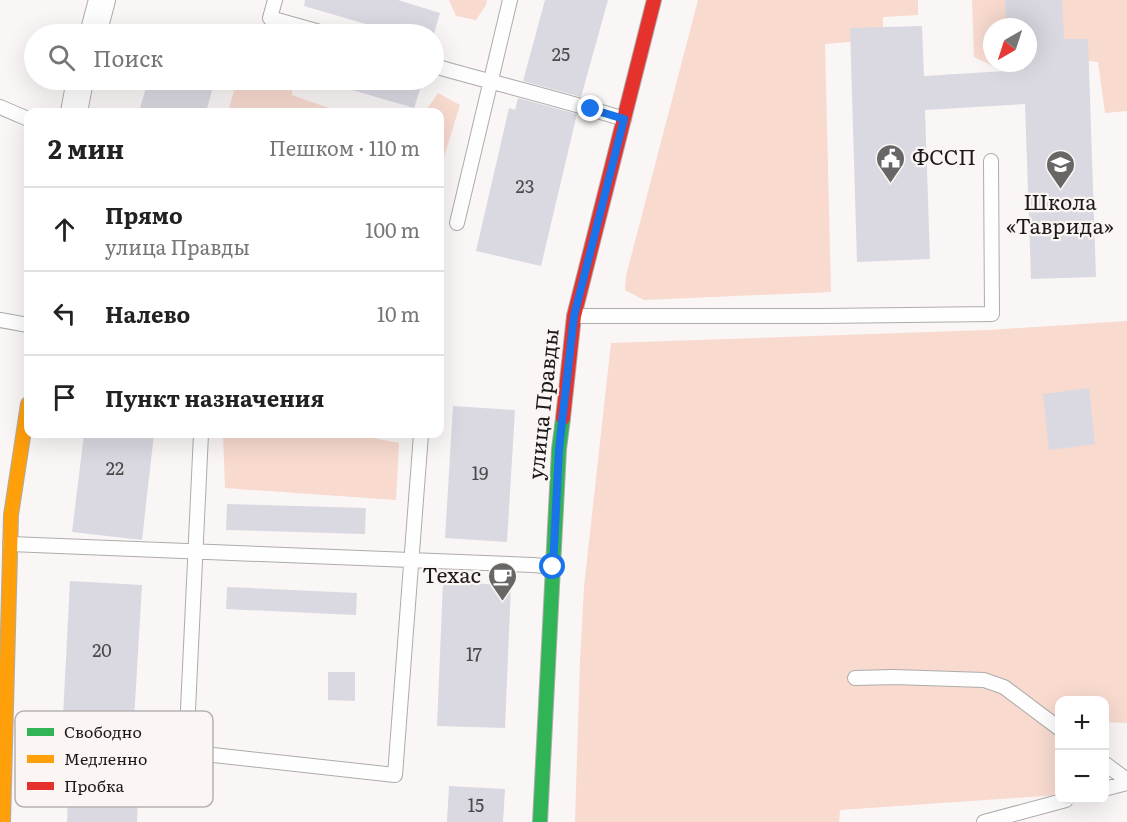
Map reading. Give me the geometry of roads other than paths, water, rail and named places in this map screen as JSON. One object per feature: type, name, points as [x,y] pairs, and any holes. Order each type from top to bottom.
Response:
[{"type":"main road","name":"улица Правды","points":[[540,822],[559,449],[574,316],[654,0]]},
{"type":"main road","points":[[3,822],[2,760],[11,515],[24,430]]},
{"type":"street","points":[[96,24],[102,0]]},
{"type":"street","points":[[75,108],[78,90]]},
{"type":"lane","points":[[275,0],[270,18],[291,24]]},
{"type":"lane","points":[[457,223],[510,0]]},
{"type":"lane","points":[[444,69],[624,119]]},
{"type":"lane","points":[[0,107],[24,117]]},
{"type":"lane","points":[[574,316],[992,314],[991,161]]},
{"type":"lane","points":[[0,320],[24,324]]},
{"type":"lane","points":[[188,711],[201,438]]},
{"type":"lane","points":[[213,755],[395,775],[421,438]]},
{"type":"lane","points":[[10,544],[553,567]]},
{"type":"lane","points":[[855,678],[984,680],[1004,687],[1055,726]]},
{"type":"lane","points":[[1109,767],[1127,782]]},
{"type":"lane","points":[[1109,787],[1127,782]]},
{"type":"lane","points":[[984,822],[1055,803]]},
{"type":"place","name":"ФССП","points":[[891,184]]},
{"type":"place","name":"Школа «Таврида»","points":[[1060,190]]},
{"type":"place","name":"Техас","points":[[502,602]]}]
